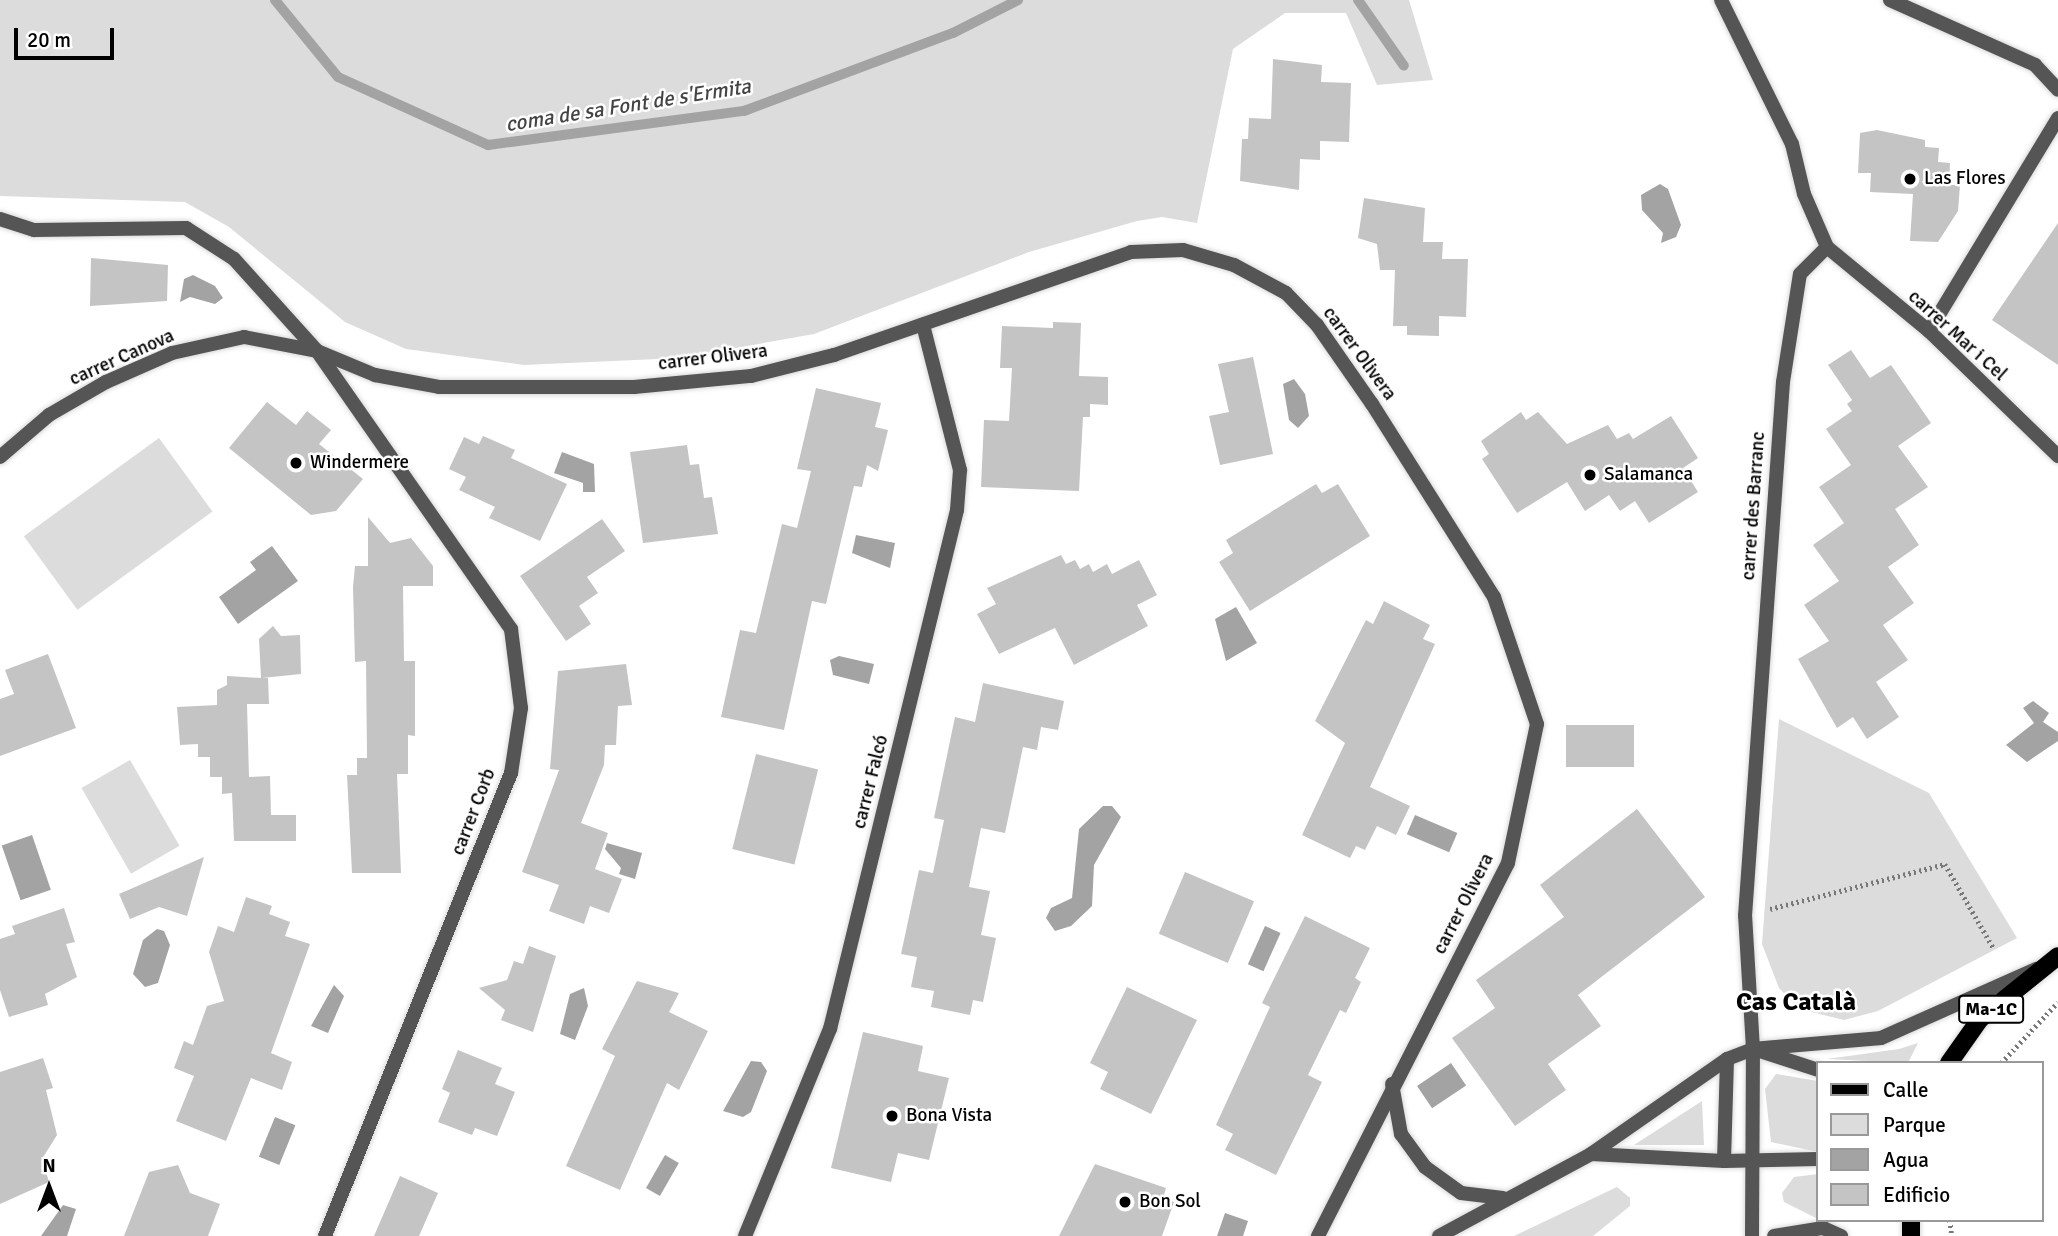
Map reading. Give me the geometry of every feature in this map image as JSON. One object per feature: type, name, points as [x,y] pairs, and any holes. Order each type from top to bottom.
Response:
[{"type":"main road","name":"Ma-1C","points":[[1950,1061],[1980,1019],[2051,961]]},
{"type":"street","points":[[1721,0],[1792,144],[1804,194],[1827,247]]},
{"type":"street","points":[[1890,0],[2035,65],[2058,90]]},
{"type":"street","points":[[1929,331],[2058,118]]},
{"type":"street","points":[[0,219],[34,230],[186,228],[234,259],[317,351]]},
{"type":"street","name":"carrer Mar i Cel","points":[[1827,247],[1929,331],[2058,456]]},
{"type":"street","name":"carrer des Barranc","points":[[1752,1236],[1754,1049],[1745,916],[1783,382],[1800,274],[1827,247]]},
{"type":"street","name":"carrer Olivera","points":[[317,351],[374,375],[439,387],[634,387],[751,376],[923,325],[1005,292],[1131,251],[1184,250],[1234,265],[1286,293],[1317,325],[1494,597],[1537,724],[1508,863],[1392,1084],[1318,1236]]},
{"type":"street","name":"carrer Falcó","points":[[745,1236],[830,1029],[957,510],[960,470],[923,325]]},
{"type":"street","name":"carrer Canova","points":[[0,457],[49,415],[172,353],[244,337],[317,351]]},
{"type":"street","name":"carrer Corb","points":[[317,351],[511,629],[521,708],[511,773],[325,1236]]},
{"type":"street","points":[[1439,1236],[1503,1198],[1591,1154],[1727,1059],[1754,1049],[1881,1038],[2051,961]]},
{"type":"street","points":[[1754,1049],[1816,1069]]},
{"type":"street","points":[[1724,1161],[1727,1059]]},
{"type":"street","points":[[1392,1084],[1402,1134],[1424,1167],[1461,1193],[1503,1198]]},
{"type":"street","points":[[1591,1154],[1724,1161],[1816,1159]]},
{"type":"street","points":[[1774,1236],[1823,1228],[1841,1236]]},
{"type":"path","points":[[1745,916],[1945,864],[1994,949]]},
{"type":"path","points":[[2003,1061],[2058,1002]]},
{"type":"green space","points":[[0,0],[1409,0],[1433,80],[1377,85],[1346,13],[1285,13],[1233,49],[1197,223],[1162,217],[1137,221],[1029,252],[814,334],[680,358],[524,365],[406,349],[345,322],[229,227],[185,202],[0,196]]},
{"type":"green space","points":[[159,438],[212,512],[77,610],[24,536]]},
{"type":"green space","points":[[1779,719],[1929,793],[2017,938],[1878,1011],[1844,1020],[1799,1009],[1779,988],[1762,944]]},
{"type":"green space","points":[[130,760],[180,846],[131,874],[82,788]]},
{"type":"green space","points":[[1918,1043],[1909,1061],[1827,1059],[1899,1049]]},
{"type":"green space","points":[[1776,1074],[1816,1081],[1816,1152],[1771,1142],[1765,1089]]},
{"type":"green space","points":[[1702,1101],[1704,1145],[1634,1145]]},
{"type":"green space","points":[[1816,1174],[1816,1218],[1784,1202],[1782,1193],[1794,1177]]},
{"type":"green space","points":[[1617,1187],[1630,1198],[1630,1206],[1593,1236],[1514,1236]]},
{"type":"water","points":[[1660,184],[1668,189],[1681,225],[1676,237],[1661,243],[1663,233],[1642,210],[1641,195]]},
{"type":"water","points":[[193,275],[215,286],[223,298],[215,304],[190,297],[180,302],[184,279]]},
{"type":"water","points":[[1294,379],[1305,394],[1309,416],[1298,428],[1289,420],[1283,384]]},
{"type":"water","points":[[562,452],[594,464],[595,492],[583,492],[583,483],[554,473]]},
{"type":"water","points":[[856,535],[895,543],[890,568],[852,553]]},
{"type":"water","points":[[272,546],[298,581],[238,624],[219,597],[256,570],[250,562]]},
{"type":"water","points":[[1236,607],[1257,643],[1226,661],[1215,619]]},
{"type":"water","points":[[839,656],[874,664],[869,684],[833,675],[830,660]]},
{"type":"water","points":[[2033,701],[2049,713],[2043,722],[2058,732],[2058,741],[2027,762],[2006,745],[2034,723],[2023,708]]},
{"type":"water","points":[[1103,806],[1112,806],[1121,817],[1094,865],[1092,906],[1071,926],[1055,931],[1046,918],[1051,908],[1072,898],[1079,829]]},
{"type":"water","points":[[1415,815],[1457,833],[1449,852],[1407,834]]},
{"type":"water","points":[[32,835],[51,890],[21,900],[2,845]]},
{"type":"water","points":[[607,843],[642,853],[635,879],[619,874],[621,868],[605,849]]},
{"type":"water","points":[[1265,926],[1281,933],[1263,971],[1248,964]]},
{"type":"water","points":[[157,929],[164,931],[170,945],[158,983],[145,987],[133,974],[143,940]]},
{"type":"water","points":[[334,985],[344,996],[328,1033],[311,1026]]},
{"type":"water","points":[[584,988],[588,1006],[575,1040],[560,1034],[570,994]]},
{"type":"water","points":[[751,1061],[761,1062],[767,1071],[751,1112],[743,1117],[723,1111]]},
{"type":"water","points":[[1451,1063],[1466,1085],[1432,1108],[1417,1086]]},
{"type":"water","points":[[275,1117],[295,1125],[279,1165],[259,1157]]},
{"type":"water","points":[[665,1155],[679,1163],[660,1196],[646,1188]]},
{"type":"water","points":[[63,1205],[76,1209],[67,1236],[41,1236]]},
{"type":"water","points":[[1225,1213],[1248,1221],[1243,1236],[1217,1236]]},
{"type":"building","points":[[1273,59],[1322,65],[1321,82],[1351,83],[1349,142],[1320,141],[1320,160],[1300,159],[1299,190],[1240,181],[1242,139],[1248,139],[1249,118],[1271,119]]},
{"type":"building","name":"Las Flores","points":[[1877,130],[1925,140],[1925,147],[1939,148],[1938,162],[1950,163],[1949,185],[1960,185],[1958,211],[1938,242],[1910,241],[1913,194],[1870,192],[1871,173],[1858,173],[1860,133]]},
{"type":"building","points":[[1364,198],[1425,208],[1423,242],[1443,242],[1442,259],[1468,259],[1466,317],[1439,316],[1439,336],[1407,335],[1407,326],[1393,326],[1395,270],[1380,270],[1377,244],[1358,238]]},
{"type":"building","points":[[2058,223],[2058,365],[1992,320]]},
{"type":"building","points":[[91,258],[168,265],[167,301],[90,306]]},
{"type":"building","points":[[1053,322],[1081,323],[1079,376],[1108,377],[1108,405],[1090,404],[1090,417],[1083,417],[1079,491],[981,487],[984,420],[1009,421],[1012,368],[1000,368],[1002,326],[1053,328]]},
{"type":"building","points":[[1851,350],[1870,378],[1891,365],[1931,423],[1898,446],[1928,487],[1895,509],[1919,545],[1888,567],[1914,603],[1883,625],[1908,660],[1876,682],[1899,717],[1867,739],[1853,717],[1837,728],[1798,659],[1829,641],[1804,605],[1839,581],[1813,545],[1844,523],[1819,487],[1851,465],[1826,429],[1852,411],[1847,404],[1852,400],[1828,365]]},
{"type":"building","points":[[1253,357],[1273,454],[1220,465],[1209,416],[1229,412],[1218,364]]},
{"type":"building","points":[[816,388],[881,403],[875,427],[888,430],[878,471],[867,465],[862,487],[854,486],[826,604],[812,601],[784,730],[721,717],[740,630],[756,633],[782,524],[797,528],[811,471],[797,469]]},
{"type":"building","name":"Windermere","points":[[267,402],[296,425],[307,411],[331,430],[319,444],[363,479],[336,511],[311,515],[229,448]]},
{"type":"building","name":"Salamanca","points":[[1521,412],[1526,420],[1538,412],[1567,444],[1608,425],[1617,439],[1629,433],[1633,439],[1671,416],[1698,458],[1683,468],[1698,492],[1649,523],[1635,501],[1620,511],[1609,495],[1585,511],[1567,482],[1517,513],[1482,459],[1489,454],[1481,441]]},
{"type":"building","points":[[483,436],[515,450],[511,458],[567,484],[540,541],[489,518],[495,507],[459,490],[466,477],[449,469],[464,437],[479,444]]},
{"type":"building","points":[[687,445],[690,465],[699,464],[704,498],[712,497],[718,534],[643,543],[630,452]]},
{"type":"building","points":[[1316,484],[1322,493],[1338,484],[1370,536],[1250,611],[1219,562],[1233,553],[1226,540]]},
{"type":"building","points":[[368,517],[390,543],[411,538],[433,566],[433,586],[403,586],[404,661],[415,661],[415,736],[408,735],[408,774],[397,774],[401,873],[352,873],[347,775],[357,775],[357,758],[367,758],[366,661],[355,662],[353,587],[355,566],[368,566]]},
{"type":"building","points":[[602,519],[625,551],[587,577],[598,593],[579,606],[591,624],[566,641],[520,576]]},
{"type":"building","points":[[1061,555],[1066,564],[1075,560],[1080,569],[1089,564],[1093,572],[1107,564],[1112,574],[1139,560],[1157,595],[1137,605],[1148,626],[1074,665],[1055,628],[999,654],[977,614],[996,604],[987,588]]},
{"type":"building","points":[[1384,601],[1430,625],[1423,639],[1435,644],[1370,787],[1410,806],[1396,835],[1377,826],[1365,850],[1356,846],[1350,858],[1302,835],[1345,743],[1315,721],[1366,620],[1373,624]]},
{"type":"building","points":[[273,626],[281,636],[300,635],[301,674],[262,678],[268,678],[269,704],[247,704],[249,777],[270,776],[271,815],[296,815],[296,841],[234,841],[232,793],[222,794],[222,777],[210,777],[210,757],[198,757],[198,744],[180,745],[177,707],[217,705],[217,690],[227,685],[227,676],[261,678],[259,639]]},
{"type":"building","points":[[48,654],[76,728],[0,756],[0,699],[14,694],[5,670]]},
{"type":"building","points":[[626,664],[632,705],[618,706],[616,745],[605,745],[604,765],[581,823],[608,833],[595,869],[622,879],[609,913],[590,906],[584,924],[549,911],[559,885],[522,872],[559,770],[550,769],[558,671]]},
{"type":"building","points":[[983,683],[1064,701],[1058,730],[1041,727],[1037,750],[1023,747],[1005,833],[981,828],[969,887],[990,891],[981,935],[996,938],[983,1002],[973,1000],[970,1015],[931,1007],[934,991],[911,987],[917,957],[901,954],[919,870],[933,873],[944,820],[934,818],[955,717],[975,722]]},
{"type":"building","points":[[1566,725],[1634,725],[1634,767],[1566,767]]},
{"type":"building","points":[[756,754],[818,769],[794,865],[732,849]]},
{"type":"building","points":[[1637,809],[1705,897],[1578,995],[1601,1026],[1548,1064],[1566,1090],[1515,1126],[1452,1038],[1495,1008],[1476,980],[1564,917],[1540,885]]},
{"type":"building","points":[[204,857],[187,916],[159,907],[130,919],[119,894]]},
{"type":"building","points":[[1185,872],[1254,901],[1228,963],[1159,934]]},
{"type":"building","points":[[246,897],[272,906],[269,914],[290,922],[285,936],[310,944],[271,1053],[292,1062],[282,1090],[251,1078],[226,1141],[176,1121],[194,1076],[174,1068],[184,1041],[193,1045],[207,1006],[224,1001],[209,952],[218,926],[234,932]]},
{"type":"building","points":[[64,908],[75,942],[66,944],[77,977],[45,994],[48,1005],[9,1017],[0,990],[0,939],[15,934],[12,926]]},
{"type":"building","points":[[1305,916],[1370,948],[1355,978],[1361,982],[1346,1013],[1340,1010],[1308,1075],[1322,1082],[1276,1175],[1225,1150],[1233,1134],[1216,1125],[1270,1007],[1262,1003]]},
{"type":"building","points":[[529,946],[556,956],[533,1032],[501,1020],[505,1010],[479,988],[507,980],[514,961],[523,964]]},
{"type":"building","points":[[637,981],[679,993],[669,1012],[708,1031],[679,1090],[667,1083],[620,1190],[566,1166],[615,1056],[602,1049]]},
{"type":"building","points":[[1127,987],[1197,1020],[1151,1114],[1100,1089],[1108,1072],[1090,1063]]},
{"type":"building","name":"Bona Vista","points":[[863,1032],[923,1046],[918,1071],[949,1078],[929,1160],[898,1153],[891,1182],[831,1168]]},
{"type":"building","points":[[458,1050],[502,1068],[495,1084],[515,1092],[497,1136],[475,1128],[472,1135],[438,1122],[450,1093],[442,1089]]},
{"type":"building","points":[[43,1058],[53,1088],[46,1090],[57,1135],[42,1159],[49,1182],[0,1204],[0,1072]]},
{"type":"building","name":"Bon Sol","points":[[1095,1164],[1166,1188],[1163,1198],[1174,1202],[1162,1236],[1059,1236]]},
{"type":"building","points":[[178,1165],[190,1193],[220,1204],[208,1236],[124,1236],[149,1172]]},
{"type":"building","points":[[400,1176],[438,1193],[419,1236],[374,1236]]},
{"type":"waterway","name":"coma de sa Font de s'Ermita","points":[[275,0],[338,77],[488,145],[744,111],[953,33],[1018,0]]},
{"type":"waterway","name":"coma de sa Font de s'Ermita","points":[[1358,0],[1404,66]]},
{"type":"place","name":"Las Flores","points":[[1910,179]]},
{"type":"place","name":"Windermere","points":[[296,463]]},
{"type":"place","name":"Salamanca","points":[[1590,475]]},
{"type":"place","name":"Bona Vista","points":[[892,1116]]},
{"type":"place","name":"Bon Sol","points":[[1125,1202]]},
{"type":"district","name":"Cas Català","points":[[1796,1003]]}]
